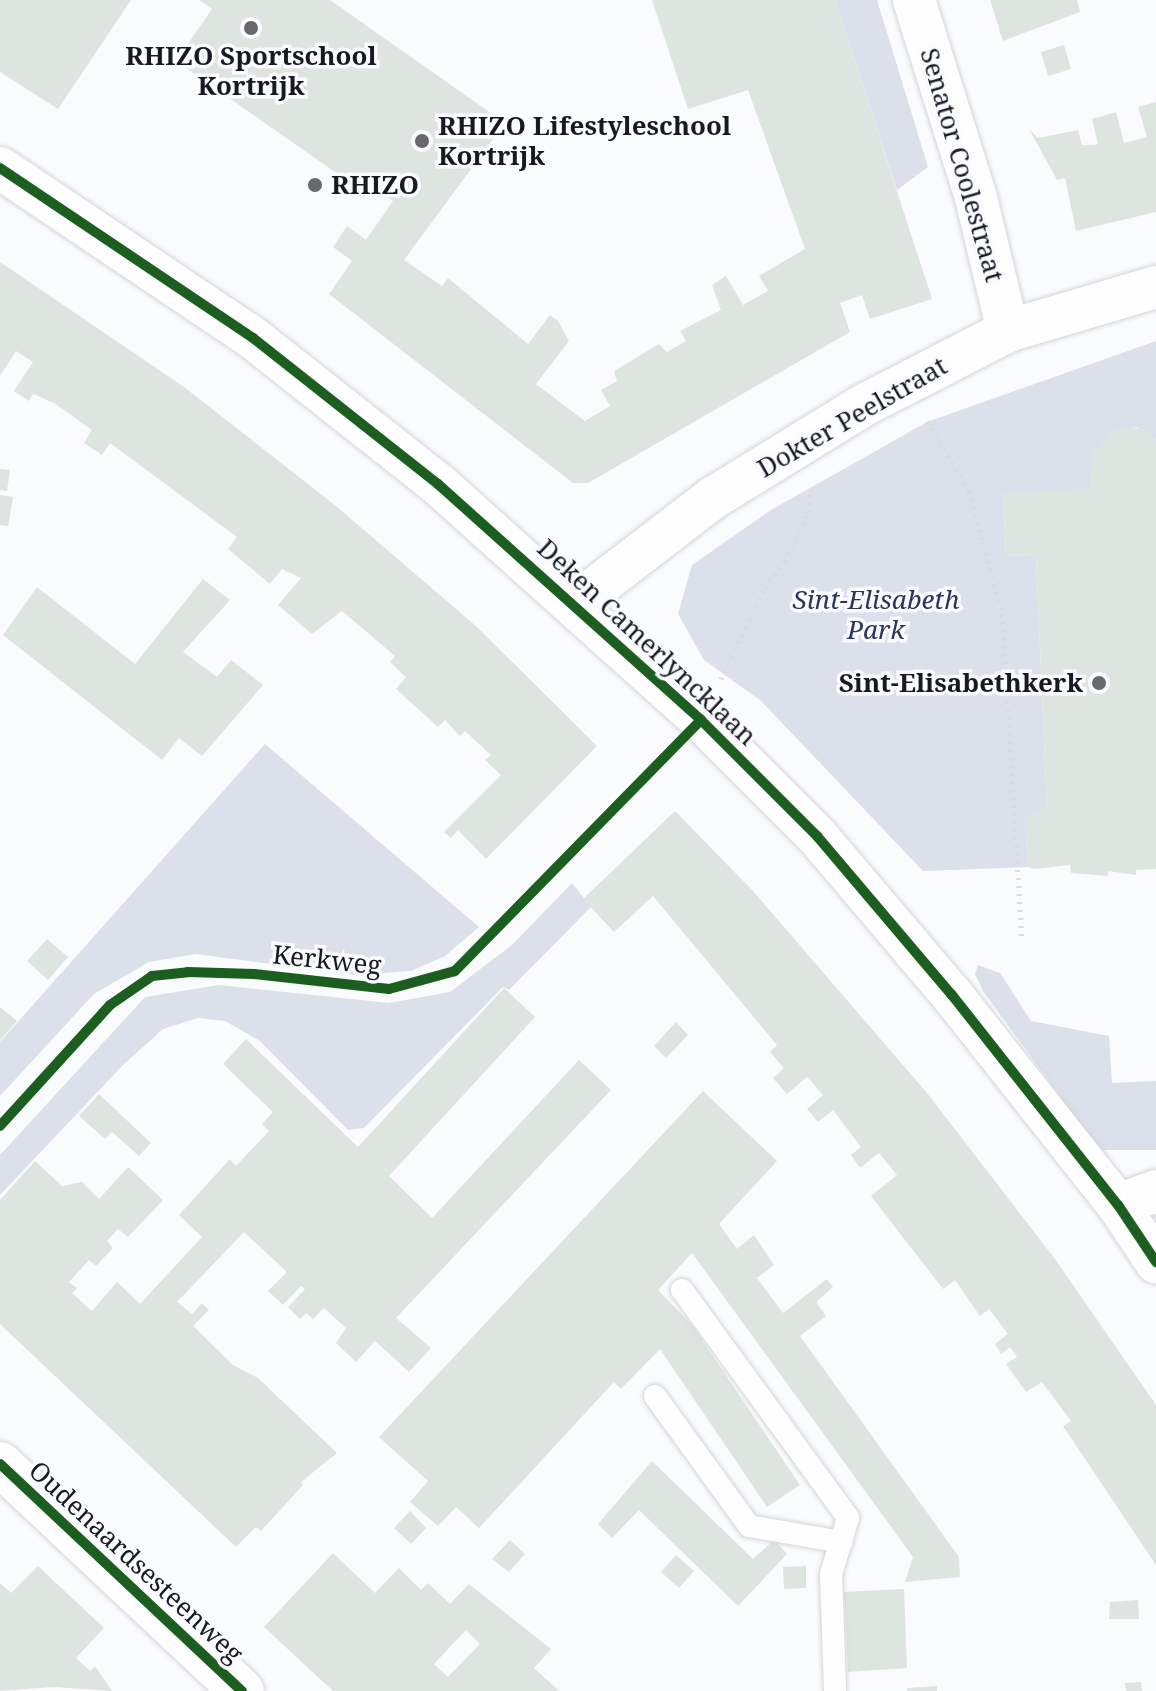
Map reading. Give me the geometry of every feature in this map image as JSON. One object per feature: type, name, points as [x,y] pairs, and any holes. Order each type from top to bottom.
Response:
[{"type":"main road","name":"Oudenaardsesteenweg","points":[[0,1464],[242,1691]]},
{"type":"street","name":"Senator Coolestraat","points":[[914,0],[976,198],[1008,331]]},
{"type":"street","name":"Deken Camerlyncklaan","points":[[0,168],[253,338],[438,484],[576,603],[701,720],[817,836],[1137,1198],[1156,1262]]},
{"type":"street","name":"Dokter Peelstraat","points":[[576,603],[713,498],[866,404],[1008,331],[1156,287]]},
{"type":"lane","points":[[682,1290],[848,1518],[831,1574],[835,1691]]},
{"type":"lane","points":[[655,1396],[749,1526],[842,1542]]},
{"type":"path","points":[[927,422],[969,491],[1002,614],[1022,939]]},
{"type":"path","points":[[701,720],[738,639],[803,524],[810,490]]},
{"type":"green space","points":[[835,0],[877,0],[928,167],[897,190]]},
{"type":"green space","name":"Sint-Elisabeth Park","points":[[1156,341],[1156,440],[1137,427],[1112,431],[1100,449],[1091,449],[1092,489],[1003,493],[1006,556],[1036,555],[1047,809],[1025,818],[1028,867],[923,871],[760,700],[704,660],[678,614],[692,565],[771,510],[927,422]]},
{"type":"green space","points":[[265,744],[479,927],[445,956],[411,971],[355,975],[196,954],[149,962],[94,994],[0,1096],[0,1042]]},
{"type":"green space","points":[[572,883],[591,907],[509,990],[503,987],[364,1128],[348,1130],[260,1041],[225,1021],[198,1018],[163,1029],[123,1065],[0,1195],[0,1155],[145,997],[219,985],[389,1003],[450,992],[512,945]]},
{"type":"green space","points":[[978,965],[1000,973],[1031,1021],[1109,1036],[1112,1083],[1156,1081],[1156,1150],[1099,1150],[983,991],[975,974]]},
{"type":"building","points":[[0,0],[131,0],[58,109],[0,72]]},
{"type":"building","points":[[199,0],[330,0],[505,123],[404,260],[442,286],[448,278],[528,344],[550,315],[558,321],[569,341],[536,384],[585,421],[610,406],[601,390],[617,381],[614,371],[659,344],[667,352],[686,341],[680,331],[721,310],[712,285],[726,276],[743,305],[768,291],[759,276],[805,249],[748,90],[688,109],[652,0],[835,0],[932,299],[870,319],[862,295],[840,303],[850,332],[588,483],[573,483],[329,294],[352,261],[333,247],[347,226],[366,240],[393,201],[364,181],[358,188],[176,61],[212,9]]},
{"type":"building","points":[[990,0],[1077,0],[1080,12],[1003,41]]},
{"type":"building","points":[[1064,45],[1071,69],[1048,76],[1041,52]]},
{"type":"building","points":[[1156,102],[1156,212],[1076,231],[1065,178],[1057,180],[1029,129],[1038,138],[1078,130],[1082,145],[1094,145],[1098,144],[1092,119],[1116,112],[1124,143],[1147,137],[1138,107]]},
{"type":"building","points":[[0,262],[184,387],[336,506],[476,626],[597,746],[486,859],[458,830],[451,838],[444,832],[501,775],[485,760],[491,755],[465,731],[460,736],[445,720],[438,727],[396,689],[406,677],[390,662],[395,656],[342,611],[312,634],[278,605],[301,578],[282,569],[270,584],[228,549],[237,537],[110,443],[102,455],[84,443],[92,430],[54,403],[33,394],[29,401],[14,391],[33,362],[16,351],[0,376]]},
{"type":"building","name":"Sint-Elisabethkerk","points":[[1129,427],[1145,429],[1156,440],[1156,869],[1136,870],[1136,875],[1108,871],[1108,876],[1071,873],[1070,865],[1034,869],[1028,867],[1025,818],[1047,809],[1036,555],[1006,556],[1003,492],[1092,489],[1090,449],[1100,449],[1112,431]]},
{"type":"building","points":[[0,469],[10,470],[7,491],[0,490]]},
{"type":"building","points":[[0,495],[13,497],[8,526],[0,525]]},
{"type":"building","points":[[203,579],[230,600],[183,652],[217,677],[231,660],[263,685],[202,756],[179,738],[162,760],[3,635],[37,587],[135,664]]},
{"type":"building","points":[[675,811],[753,891],[927,1093],[1055,1259],[1156,1405],[1156,1565],[1063,1426],[1071,1421],[1042,1382],[1026,1392],[1006,1364],[1017,1357],[1010,1347],[1001,1354],[995,1344],[1008,1334],[989,1309],[980,1316],[955,1280],[943,1289],[871,1196],[897,1175],[879,1153],[860,1168],[851,1155],[861,1147],[833,1110],[818,1122],[807,1109],[823,1095],[807,1077],[787,1094],[773,1078],[784,1068],[770,1052],[777,1045],[653,896],[614,932],[583,899]]},
{"type":"building","points":[[47,939],[68,957],[48,980],[27,961]]},
{"type":"building","points":[[504,988],[535,1017],[389,1176],[432,1218],[579,1060],[611,1090],[396,1318],[431,1348],[409,1372],[375,1341],[356,1362],[336,1343],[346,1328],[324,1308],[313,1319],[306,1313],[300,1319],[288,1307],[305,1289],[301,1286],[283,1305],[268,1291],[287,1272],[244,1232],[177,1302],[192,1314],[202,1303],[209,1310],[193,1326],[233,1365],[258,1378],[337,1453],[301,1482],[303,1485],[261,1531],[256,1527],[236,1547],[0,1324],[0,1200],[35,1161],[62,1186],[82,1182],[99,1199],[128,1167],[163,1200],[128,1237],[118,1229],[107,1241],[113,1248],[96,1266],[89,1260],[69,1282],[77,1288],[72,1293],[92,1311],[117,1282],[140,1304],[202,1237],[179,1215],[230,1159],[236,1166],[269,1131],[262,1124],[273,1112],[223,1064],[246,1039],[358,1147]]},
{"type":"building","points":[[0,1007],[17,1021],[0,1041]]},
{"type":"building","points":[[676,1022],[688,1035],[666,1058],[654,1046]]},
{"type":"building","points":[[703,1091],[777,1161],[719,1224],[737,1249],[754,1235],[774,1265],[757,1278],[783,1313],[827,1279],[833,1287],[816,1302],[826,1316],[800,1336],[959,1557],[960,1577],[905,1582],[913,1557],[692,1253],[658,1290],[692,1325],[800,1485],[767,1507],[660,1349],[621,1389],[614,1382],[479,1528],[456,1507],[438,1526],[410,1502],[428,1481],[379,1437]]},
{"type":"building","points":[[99,1094],[151,1143],[139,1156],[112,1132],[105,1139],[79,1116]]},
{"type":"building","points":[[652,1461],[753,1559],[774,1540],[787,1554],[738,1606],[639,1510],[612,1538],[598,1524]]},
{"type":"building","points":[[410,1511],[426,1528],[411,1544],[394,1528]]},
{"type":"building","points":[[510,1540],[525,1554],[509,1572],[492,1559]]},
{"type":"building","points":[[333,1553],[375,1593],[399,1568],[421,1590],[428,1583],[450,1604],[469,1584],[551,1649],[534,1668],[559,1691],[333,1691],[264,1627]],"holes":[[[466,1630],[480,1644],[448,1677],[434,1664]]]},
{"type":"building","points":[[676,1555],[694,1571],[679,1588],[661,1572]]},
{"type":"building","points":[[38,1566],[104,1628],[76,1658],[90,1671],[95,1666],[112,1691],[53,1687],[0,1691],[0,1583],[11,1593]]},
{"type":"building","points":[[806,1566],[806,1588],[784,1589],[783,1567]]},
{"type":"building","points":[[904,1589],[907,1668],[848,1672],[844,1592]]},
{"type":"building","points":[[1138,1600],[1139,1619],[1109,1619],[1110,1602]]},
{"type":"building","points":[[1141,1682],[1142,1691],[1126,1691],[1125,1683]]},
{"type":"building","points":[[937,1686],[937,1691],[907,1691],[907,1688]]},
{"type":"cycle path","points":[[0,168],[253,338],[438,484],[701,720],[817,836],[952,995],[1118,1205],[1156,1262]]},
{"type":"cycle path","name":"Kerkweg","points":[[0,1126],[110,1005],[152,976],[188,972],[254,974],[389,989],[455,971],[701,720]]},
{"type":"cycle path","points":[[0,1464],[242,1691]]},
{"type":"place","name":"RHIZO Sportschool Kortrijk","points":[[251,28]]},
{"type":"place","name":"RHIZO Lifestyleschool Kortrijk","points":[[422,141]]},
{"type":"place","name":"RHIZO","points":[[315,185]]},
{"type":"place","name":"Sint-Elisabethkerk","points":[[1099,683]]}]
